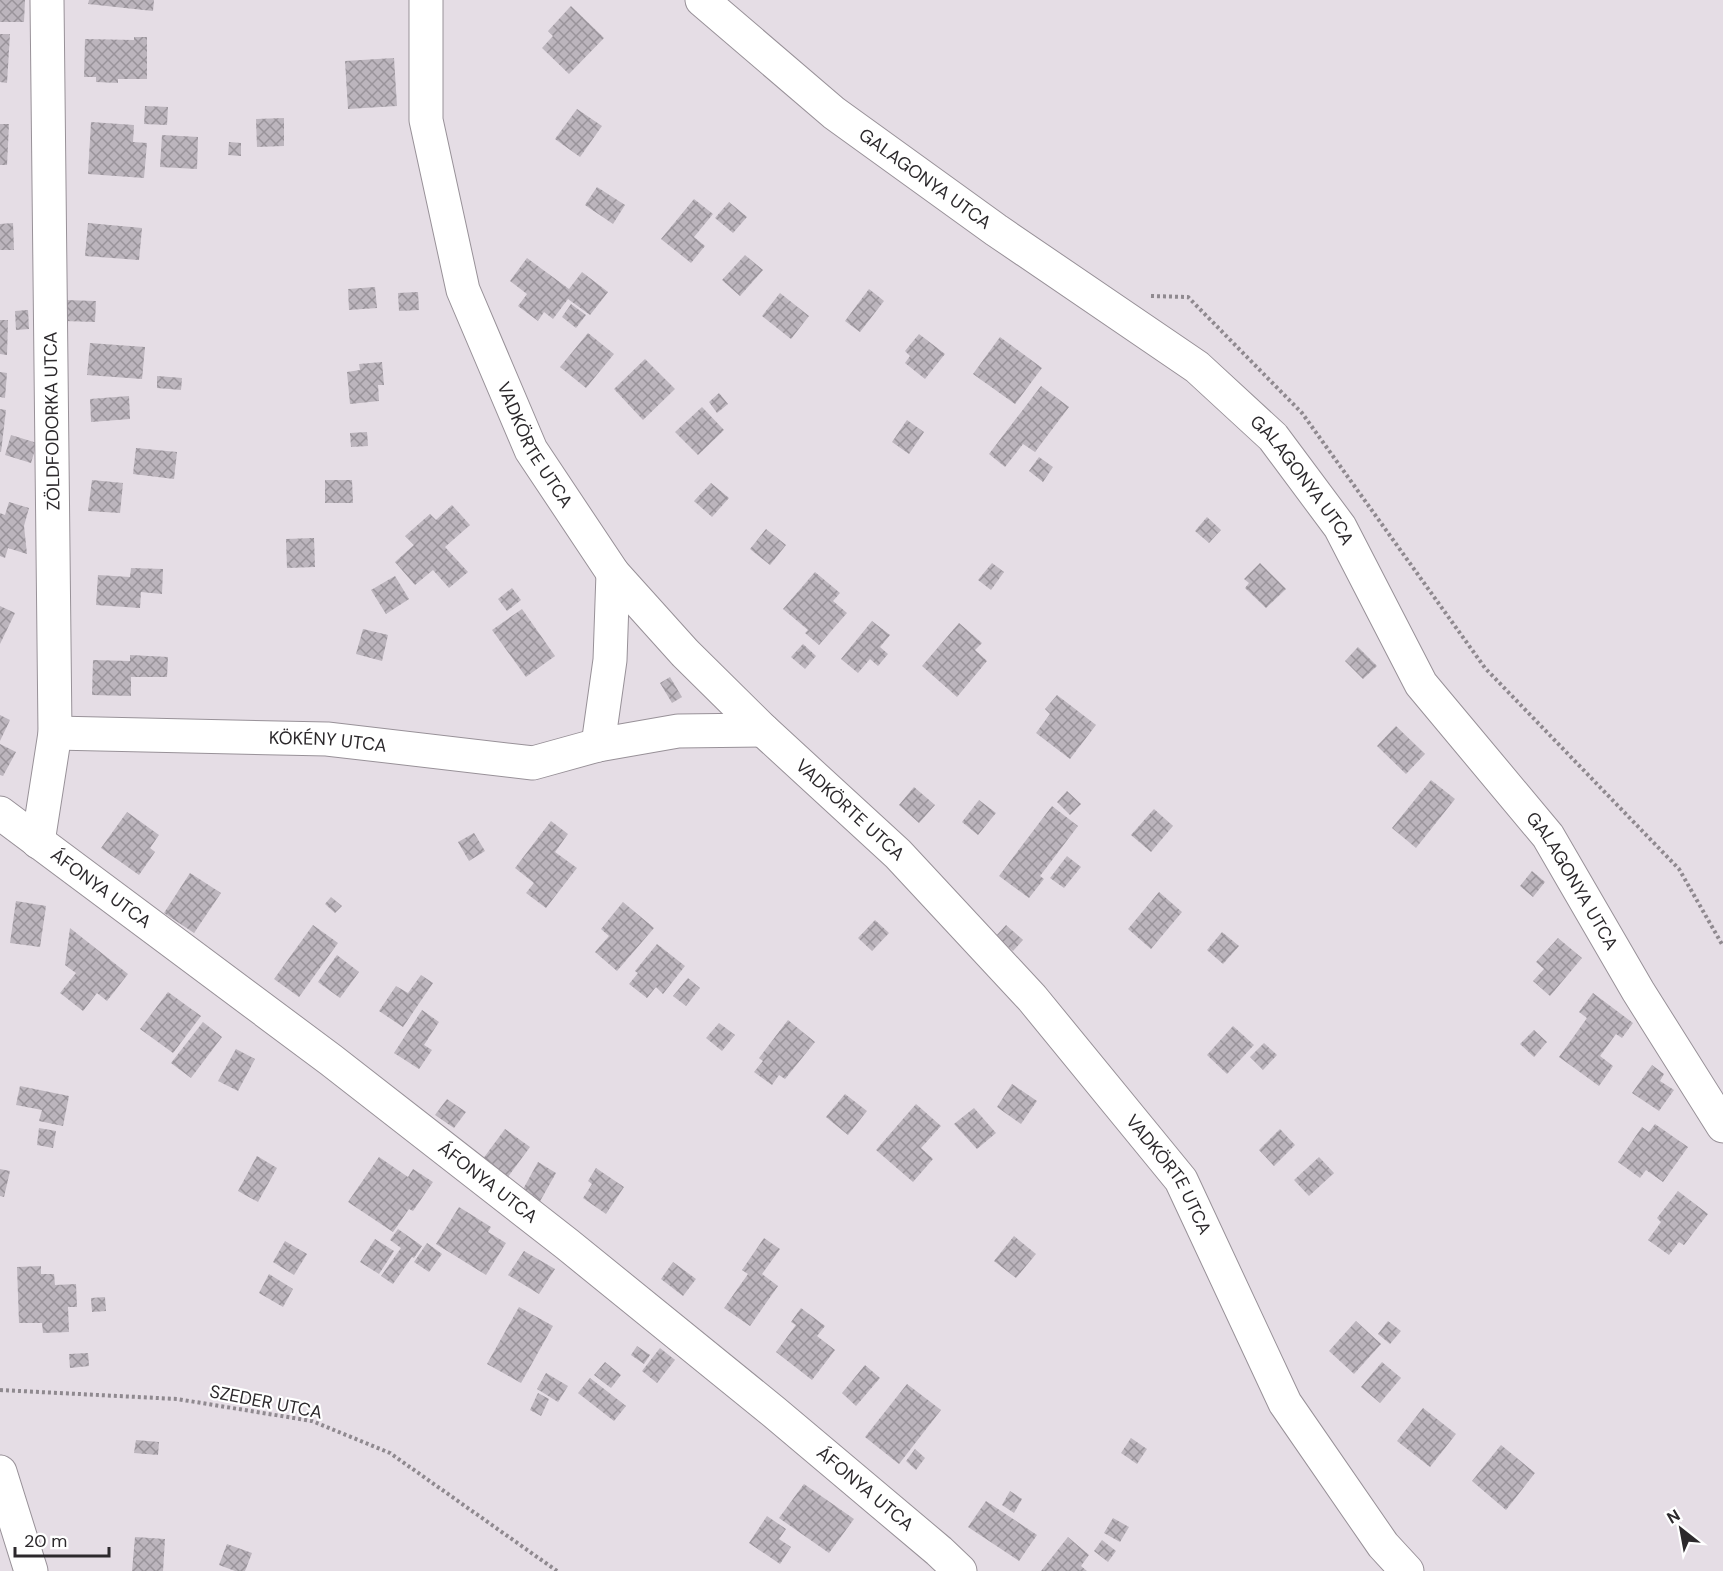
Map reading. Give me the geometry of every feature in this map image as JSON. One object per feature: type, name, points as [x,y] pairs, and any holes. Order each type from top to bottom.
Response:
[{"type":"street","name":"ZÖLDFODORKA UTCA","points":[[38,842],[56,733],[47,0]]},
{"type":"street","name":"VADKÖRTE UTCA","points":[[426,0],[426,120],[463,290],[531,450],[612,573],[685,653],[763,730],[898,854],[1032,998],[1181,1180],[1285,1403],[1383,1545],[1407,1571]]},
{"type":"street","name":"GALAGONYA UTCA","points":[[702,0],[834,112],[996,230],[1197,367],[1273,437],[1340,527],[1421,684],[1548,836],[1638,991],[1723,1126]]},
{"type":"street","points":[[598,745],[610,660],[612,573]]},
{"type":"street","name":"KÖKÉNY UTCA","points":[[56,733],[327,739],[534,763],[598,745],[678,731],[763,730]]},
{"type":"street","name":"ÁFONYA UTCA","points":[[0,813],[331,1060],[567,1244],[774,1412],[960,1571]]},
{"type":"street","points":[[0,1472],[31,1571]]},
{"type":"path","points":[[1113,308],[1143,296],[1188,297],[1302,413],[1485,668],[1679,869],[1723,946]]},
{"type":"path","name":"SZEDER UTCA","points":[[0,1390],[177,1399],[312,1421],[390,1454],[557,1571]]},
{"type":"building","points":[[0,0],[25,0],[24,22],[0,22]]},
{"type":"building","points":[[89,0],[154,0],[153,11],[88,4]]},
{"type":"building","points":[[571,6],[604,38],[569,74],[542,48],[553,36],[548,31]]},
{"type":"building","points":[[0,34],[10,34],[7,83],[0,82]]},
{"type":"building","points":[[134,37],[147,37],[147,79],[118,79],[118,83],[96,82],[96,77],[84,77],[85,39],[134,40]]},
{"type":"building","points":[[394,58],[397,106],[348,109],[345,61]]},
{"type":"building","points":[[145,106],[168,107],[167,125],[144,124]]},
{"type":"building","points":[[577,109],[602,126],[580,157],[555,139]]},
{"type":"building","points":[[284,118],[284,146],[257,147],[256,119]]},
{"type":"building","points":[[91,122],[134,125],[133,142],[147,143],[144,178],[88,174]]},
{"type":"building","points":[[0,124],[9,124],[7,165],[0,165]]},
{"type":"building","points":[[162,135],[198,137],[197,169],[160,167]]},
{"type":"building","points":[[229,142],[241,143],[241,156],[228,155]]},
{"type":"building","points":[[597,187],[625,205],[613,224],[585,205]]},
{"type":"building","points":[[694,199],[713,214],[694,237],[705,246],[691,263],[661,239]]},
{"type":"building","points":[[729,202],[747,217],[733,233],[715,218]]},
{"type":"building","points":[[13,223],[14,250],[0,250],[0,224]]},
{"type":"building","points":[[88,223],[142,228],[139,260],[85,256]]},
{"type":"building","points":[[745,255],[763,270],[740,296],[722,280]]},
{"type":"building","points":[[527,258],[569,289],[582,272],[608,292],[590,315],[568,299],[553,319],[544,312],[538,321],[518,306],[527,294],[510,281]]},
{"type":"building","points":[[375,287],[377,308],[349,310],[348,289]]},
{"type":"building","points":[[869,289],[884,301],[860,332],[845,321]]},
{"type":"building","points":[[418,292],[419,310],[399,311],[398,293]]},
{"type":"building","points":[[780,293],[809,316],[791,339],[762,316]]},
{"type":"building","points":[[65,300],[96,301],[95,322],[64,321]]},
{"type":"building","points":[[571,304],[586,315],[576,328],[562,317]]},
{"type":"building","points":[[28,310],[29,329],[16,330],[15,311]]},
{"type":"building","points":[[0,320],[8,320],[7,355],[0,354]]},
{"type":"building","points":[[588,333],[614,354],[586,388],[560,367]]},
{"type":"building","points":[[919,334],[945,354],[925,379],[905,363],[910,356],[905,351]]},
{"type":"building","points":[[1000,337],[1042,368],[1015,404],[973,374]]},
{"type":"building","points":[[90,343],[145,347],[142,379],[87,375]]},
{"type":"building","points":[[645,359],[675,389],[643,420],[614,389]]},
{"type":"building","points":[[382,362],[384,385],[378,385],[379,401],[350,404],[347,372],[360,370],[359,364]]},
{"type":"building","points":[[0,372],[7,373],[5,398],[0,397]]},
{"type":"building","points":[[157,376],[182,378],[181,390],[157,388]]},
{"type":"building","points":[[1041,386],[1069,407],[1035,452],[1023,444],[1005,467],[989,454]]},
{"type":"building","points":[[719,393],[728,404],[717,413],[709,402]]},
{"type":"building","points":[[129,396],[130,419],[91,422],[90,399]]},
{"type":"building","points":[[702,407],[724,430],[698,455],[675,432]]},
{"type":"building","points":[[0,409],[6,410],[1,452],[0,452]]},
{"type":"building","points":[[907,420],[924,432],[909,454],[892,442]]},
{"type":"building","points":[[367,432],[368,446],[351,447],[350,433]]},
{"type":"building","points":[[11,435],[37,443],[31,463],[5,455]]},
{"type":"building","points":[[136,448],[177,452],[174,479],[133,474]]},
{"type":"building","points":[[1039,457],[1053,467],[1043,482],[1029,471]]},
{"type":"building","points":[[92,480],[123,483],[120,513],[88,511]]},
{"type":"building","points":[[325,480],[352,480],[353,503],[325,503]]},
{"type":"building","points":[[711,483],[729,498],[712,517],[694,501]]},
{"type":"building","points":[[9,502],[29,508],[24,526],[27,554],[8,548],[5,558],[0,556],[0,513],[5,515]]},
{"type":"building","points":[[452,505],[470,525],[445,547],[468,572],[449,588],[433,570],[415,585],[395,562],[414,545],[405,536],[430,514],[436,520]]},
{"type":"building","points":[[1207,517],[1221,530],[1209,543],[1195,531]]},
{"type":"building","points":[[766,529],[786,545],[770,565],[750,549]]},
{"type":"building","points":[[314,538],[315,567],[287,568],[286,539]]},
{"type":"building","points":[[992,563],[1004,572],[991,590],[978,580]]},
{"type":"building","points":[[1260,563],[1286,589],[1266,608],[1245,588],[1249,583],[1244,579]]},
{"type":"building","points":[[131,568],[163,569],[162,594],[141,592],[140,608],[96,605],[98,575],[130,577]]},
{"type":"building","points":[[815,572],[840,593],[833,601],[847,613],[819,645],[805,633],[808,630],[783,609]]},
{"type":"building","points":[[395,576],[409,599],[386,614],[371,590]]},
{"type":"building","points":[[512,588],[521,600],[507,611],[498,599]]},
{"type":"building","points":[[0,606],[15,613],[0,644]]},
{"type":"building","points":[[522,609],[555,656],[526,677],[492,630]]},
{"type":"building","points":[[872,621],[890,635],[880,647],[888,654],[878,666],[870,659],[858,673],[841,659]]},
{"type":"building","points":[[959,623],[982,643],[975,650],[987,661],[957,697],[922,666]]},
{"type":"building","points":[[363,629],[388,635],[382,661],[356,654]]},
{"type":"building","points":[[803,644],[816,656],[805,669],[791,657]]},
{"type":"building","points":[[1358,647],[1377,666],[1363,679],[1345,661]]},
{"type":"building","points":[[130,655],[168,657],[167,677],[131,677],[131,696],[92,695],[93,660],[130,661]]},
{"type":"building","points":[[670,677],[682,697],[672,703],[660,683]]},
{"type":"building","points":[[1057,695],[1096,725],[1070,759],[1036,733],[1050,714],[1045,709]]},
{"type":"building","points":[[0,715],[10,720],[0,741]]},
{"type":"building","points":[[1396,726],[1425,754],[1406,774],[1377,746]]},
{"type":"building","points":[[0,744],[16,752],[3,776],[0,775]]},
{"type":"building","points":[[1431,780],[1455,799],[1416,848],[1392,828]]},
{"type":"building","points":[[914,787],[935,805],[919,823],[899,805]]},
{"type":"building","points":[[1067,791],[1081,804],[1070,815],[1057,802]]},
{"type":"building","points":[[979,800],[996,813],[978,835],[962,822]]},
{"type":"building","points":[[1052,806],[1078,826],[1040,876],[1044,879],[1029,898],[999,876]]},
{"type":"building","points":[[1154,809],[1173,826],[1151,852],[1131,835]]},
{"type":"building","points":[[127,812],[159,835],[150,848],[155,852],[139,875],[101,848]]},
{"type":"building","points":[[551,821],[568,834],[555,852],[577,868],[546,908],[526,893],[534,883],[515,868]]},
{"type":"building","points":[[474,833],[485,851],[469,861],[458,842]]},
{"type":"building","points":[[1067,856],[1081,867],[1064,888],[1050,878]]},
{"type":"building","points":[[1532,871],[1545,882],[1533,897],[1520,886]]},
{"type":"building","points":[[190,873],[221,893],[194,933],[164,913]]},
{"type":"building","points":[[1159,892],[1182,912],[1151,949],[1128,929]]},
{"type":"building","points":[[331,897],[342,906],[335,913],[325,904]]},
{"type":"building","points":[[16,901],[46,906],[40,947],[10,943]]},
{"type":"building","points":[[623,902],[654,928],[617,971],[595,952],[609,936],[601,929]]},
{"type":"building","points":[[875,920],[889,933],[872,951],[858,938]]},
{"type":"building","points":[[313,925],[338,943],[299,997],[274,979]]},
{"type":"building","points":[[1006,925],[1023,940],[1013,951],[996,936]]},
{"type":"building","points":[[70,928],[128,974],[107,1001],[97,993],[83,1011],[60,993],[76,973],[65,965]]},
{"type":"building","points":[[1222,932],[1239,946],[1223,964],[1207,950]]},
{"type":"building","points":[[1558,938],[1582,958],[1550,996],[1533,981],[1544,969],[1536,962]]},
{"type":"building","points":[[657,944],[685,966],[663,994],[656,987],[647,998],[629,984],[638,973],[635,971]]},
{"type":"building","points":[[337,955],[359,972],[340,998],[318,982]]},
{"type":"building","points":[[421,975],[433,983],[403,1027],[379,1011],[396,986],[408,993]]},
{"type":"building","points":[[688,978],[700,988],[686,1006],[673,996]]},
{"type":"building","points":[[168,992],[201,1016],[173,1053],[140,1029]]},
{"type":"building","points":[[1593,993],[1633,1023],[1622,1038],[1616,1034],[1600,1056],[1613,1066],[1599,1086],[1559,1057],[1587,1018],[1579,1012]]},
{"type":"building","points":[[422,1010],[439,1022],[424,1045],[432,1050],[419,1069],[394,1053]]},
{"type":"building","points":[[788,1020],[815,1042],[785,1079],[779,1075],[772,1085],[754,1072],[763,1061],[759,1058]]},
{"type":"building","points":[[203,1022],[222,1037],[191,1078],[171,1063]]},
{"type":"building","points":[[719,1023],[735,1035],[722,1051],[706,1038]]},
{"type":"building","points":[[1233,1026],[1254,1045],[1227,1074],[1207,1055]]},
{"type":"building","points":[[1534,1030],[1547,1042],[1534,1057],[1520,1044]]},
{"type":"building","points":[[1264,1043],[1277,1055],[1263,1070],[1250,1057]]},
{"type":"building","points":[[236,1049],[255,1059],[238,1091],[218,1081]]},
{"type":"building","points":[[1652,1065],[1664,1074],[1660,1081],[1674,1090],[1659,1111],[1632,1093]]},
{"type":"building","points":[[1012,1084],[1037,1101],[1021,1124],[997,1107]]},
{"type":"building","points":[[20,1086],[69,1096],[63,1126],[39,1121],[42,1110],[16,1105]]},
{"type":"building","points":[[845,1094],[867,1111],[848,1135],[826,1117]]},
{"type":"building","points":[[447,1099],[466,1112],[454,1128],[435,1115]]},
{"type":"building","points":[[916,1104],[941,1126],[921,1148],[933,1159],[913,1182],[876,1150]]},
{"type":"building","points":[[974,1108],[996,1133],[977,1149],[954,1124]]},
{"type":"building","points":[[1655,1124],[1688,1147],[1663,1182],[1646,1170],[1640,1178],[1618,1162],[1642,1127],[1649,1132]]},
{"type":"building","points":[[39,1128],[56,1131],[53,1148],[37,1145]]},
{"type":"building","points":[[505,1129],[530,1147],[502,1185],[477,1167]]},
{"type":"building","points":[[1280,1129],[1295,1145],[1274,1166],[1259,1150]]},
{"type":"building","points":[[257,1156],[277,1168],[258,1202],[238,1191]]},
{"type":"building","points":[[379,1157],[408,1177],[413,1169],[433,1182],[413,1211],[409,1209],[393,1232],[348,1202]]},
{"type":"building","points":[[1319,1157],[1334,1173],[1309,1196],[1294,1180]]},
{"type":"building","points":[[538,1162],[556,1173],[539,1203],[521,1193]]},
{"type":"building","points":[[596,1168],[624,1187],[606,1214],[583,1198],[592,1184],[588,1181]]},
{"type":"building","points":[[0,1169],[10,1171],[4,1197],[0,1196]]},
{"type":"building","points":[[1678,1191],[1708,1214],[1684,1245],[1679,1242],[1669,1255],[1648,1240],[1661,1222],[1657,1218]]},
{"type":"building","points":[[459,1207],[491,1227],[488,1232],[506,1243],[486,1275],[436,1244]]},
{"type":"building","points":[[398,1229],[422,1246],[393,1284],[381,1276],[401,1248],[390,1240]]},
{"type":"building","points":[[1014,1236],[1036,1254],[1016,1278],[994,1261]]},
{"type":"building","points":[[764,1238],[780,1249],[762,1274],[778,1286],[750,1326],[724,1308],[748,1274],[742,1270]]},
{"type":"building","points":[[375,1239],[394,1251],[379,1274],[360,1262]]},
{"type":"building","points":[[285,1241],[307,1254],[294,1275],[273,1262]]},
{"type":"building","points":[[427,1243],[442,1254],[429,1272],[414,1262]]},
{"type":"building","points":[[524,1251],[555,1269],[539,1294],[508,1275]]},
{"type":"building","points":[[673,1262],[696,1279],[683,1296],[661,1279]]},
{"type":"building","points":[[41,1266],[41,1274],[54,1274],[55,1285],[76,1284],[77,1307],[68,1307],[69,1332],[43,1333],[42,1323],[19,1323],[17,1267]]},
{"type":"building","points":[[269,1274],[293,1289],[283,1307],[259,1293]]},
{"type":"building","points":[[105,1297],[106,1311],[92,1312],[91,1298]]},
{"type":"building","points":[[519,1307],[553,1326],[521,1383],[487,1364]]},
{"type":"building","points":[[801,1308],[825,1326],[817,1336],[835,1350],[812,1380],[776,1352],[796,1325],[791,1322]]},
{"type":"building","points":[[1356,1321],[1381,1344],[1354,1374],[1329,1351]]},
{"type":"building","points":[[1388,1321],[1401,1331],[1390,1344],[1378,1334]]},
{"type":"building","points":[[637,1346],[650,1355],[644,1364],[631,1355]]},
{"type":"building","points":[[660,1348],[675,1360],[657,1383],[642,1371]]},
{"type":"building","points":[[88,1353],[89,1366],[70,1368],[69,1354]]},
{"type":"building","points":[[605,1362],[621,1375],[611,1388],[594,1375]]},
{"type":"building","points":[[1382,1362],[1401,1378],[1380,1403],[1361,1387]]},
{"type":"building","points":[[865,1365],[880,1378],[856,1406],[842,1393]]},
{"type":"building","points":[[546,1373],[568,1386],[558,1402],[537,1389]]},
{"type":"building","points":[[590,1378],[626,1406],[614,1421],[578,1393]]},
{"type":"building","points":[[907,1384],[941,1410],[899,1464],[865,1437]]},
{"type":"building","points":[[538,1393],[549,1399],[541,1416],[530,1410]]},
{"type":"building","points":[[1423,1408],[1456,1434],[1430,1467],[1397,1441]]},
{"type":"building","points":[[1131,1438],[1147,1449],[1137,1464],[1121,1453]]},
{"type":"building","points":[[136,1440],[159,1442],[158,1455],[134,1453]]},
{"type":"building","points":[[1501,1445],[1535,1473],[1506,1510],[1472,1481]]},
{"type":"building","points":[[915,1449],[925,1458],[916,1470],[906,1461]]},
{"type":"building","points":[[804,1484],[854,1519],[829,1553],[779,1518]]},
{"type":"building","points":[[1010,1491],[1022,1499],[1014,1513],[1002,1505]]},
{"type":"building","points":[[986,1501],[1037,1535],[1019,1561],[968,1527]]},
{"type":"building","points":[[767,1516],[786,1529],[779,1539],[791,1547],[780,1564],[749,1543]]},
{"type":"building","points":[[1113,1518],[1129,1527],[1120,1542],[1104,1533]]},
{"type":"building","points":[[135,1537],[165,1539],[163,1571],[132,1571]]},
{"type":"building","points":[[1068,1537],[1089,1555],[1081,1566],[1087,1571],[1041,1571]]},
{"type":"building","points":[[1102,1540],[1116,1551],[1108,1562],[1094,1551]]},
{"type":"building","points":[[227,1544],[252,1553],[245,1571],[235,1571],[219,1565]]}]
